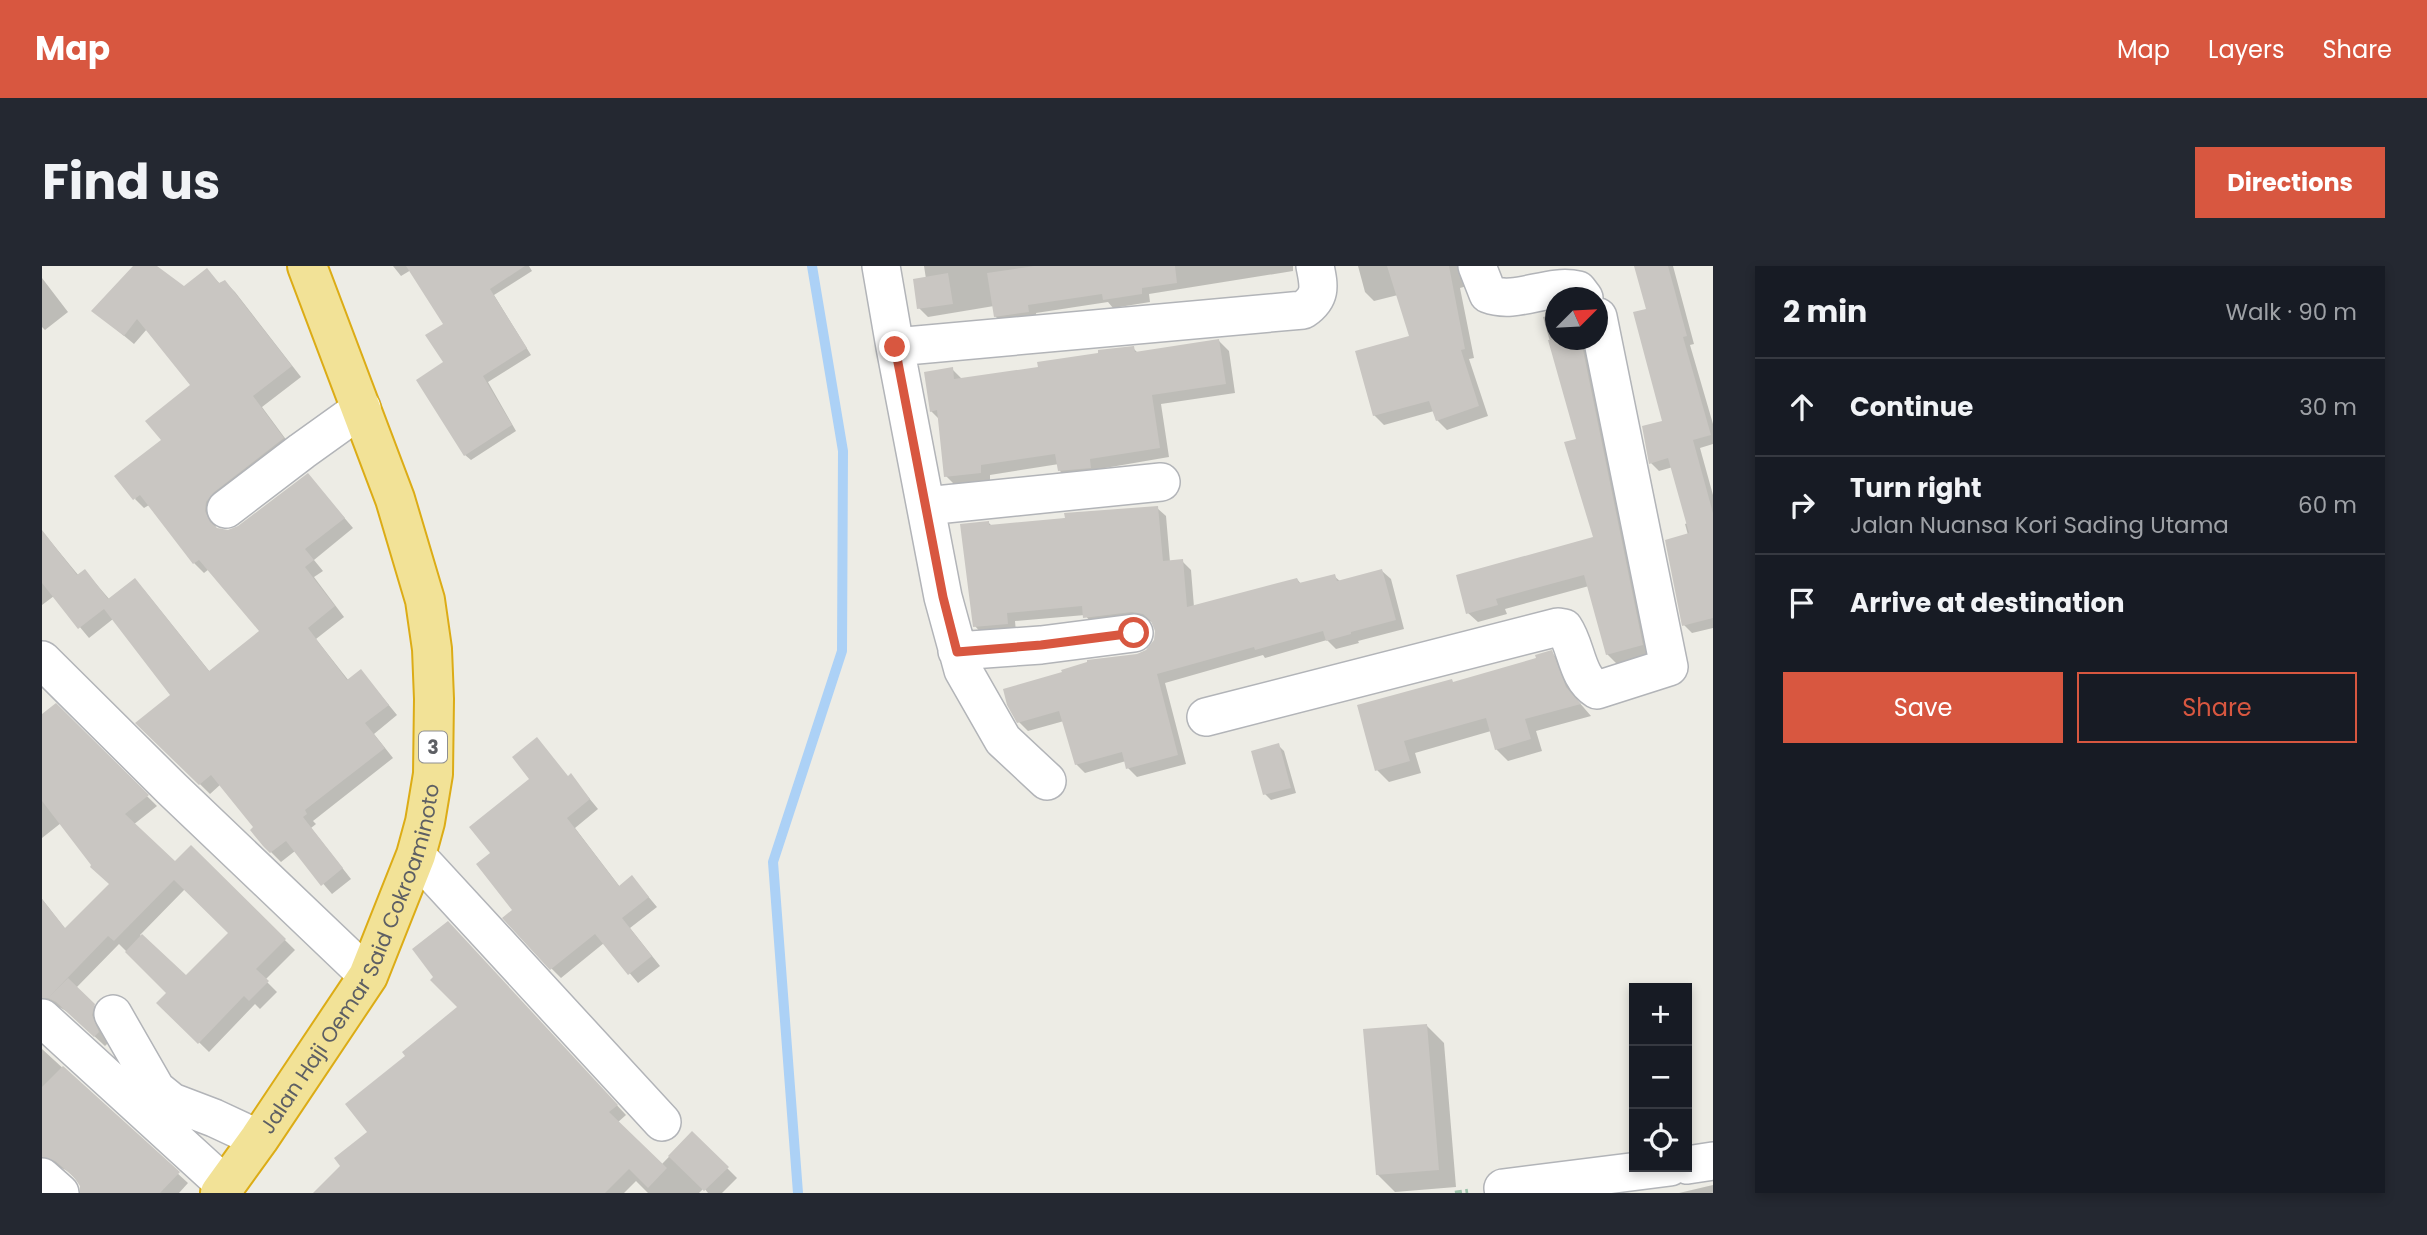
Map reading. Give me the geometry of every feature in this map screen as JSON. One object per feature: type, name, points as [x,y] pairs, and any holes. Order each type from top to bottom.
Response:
[{"type":"highway","name":"Jalan Haji Oemar Said Cokroaminoto","points":[[223,1189],[368,976],[416,855],[433,774],[432,649],[425,600],[395,499],[307,266]]},
{"type":"street","points":[[881,266],[943,597],[957,652],[963,670],[1003,740],[1047,781]]},
{"type":"street","points":[[895,347],[1303,310],[1314,303],[1319,286],[1315,266]]},
{"type":"street","points":[[1477,266],[1488,294],[1502,299],[1545,291]]},
{"type":"street","points":[[1206,717],[1558,627],[1564,628],[1569,635],[1588,685],[1597,690],[1669,667],[1605,350]]},
{"type":"street","points":[[226,509],[362,408]]},
{"type":"street","points":[[926,506],[1161,482]]},
{"type":"street","points":[[957,652],[1134,633]]},
{"type":"street","points":[[42,660],[172,789],[368,976]]},
{"type":"street","points":[[416,855],[662,1122]]},
{"type":"street","points":[[114,1014],[156,1089],[172,1102],[259,1139]]},
{"type":"street","points":[[42,1018],[223,1189]]},
{"type":"street","points":[[1692,1164],[1713,1161]]},
{"type":"street","points":[[1504,1193],[1503,1188],[1630,1172]]},
{"type":"street","points":[[42,1177],[60,1193]]},
{"type":"building","points":[[133,266],[157,266],[184,286],[207,268],[219,283],[225,280],[292,366],[253,396],[284,438],[213,493],[206,502],[205,511],[210,522],[217,528],[228,530],[238,526],[308,473],[345,518],[305,549],[314,560],[305,567],[335,606],[308,628],[347,680],[361,669],[389,705],[365,723],[385,748],[305,810],[307,814],[303,817],[343,868],[321,886],[286,841],[270,853],[263,846],[250,830],[253,827],[211,775],[199,785],[135,723],[170,695],[104,609],[78,629],[42,583],[42,530],[77,575],[85,569],[108,599],[135,578],[209,671],[259,631],[199,560],[193,564],[140,495],[133,500],[114,476],[161,440],[145,421],[190,385],[137,319],[124,336],[91,311]]},
{"type":"building","points":[[406,266],[525,266],[490,289],[527,348],[483,376],[512,425],[464,456],[416,380],[443,362],[425,335],[443,324]]},
{"type":"building","points":[[1034,266],[1175,266],[1177,283],[1142,288],[1142,294],[1103,300],[1102,294],[1028,305],[1029,312],[994,317],[987,273]]},
{"type":"building","points":[[1387,266],[1449,266],[1465,349],[1461,350],[1479,406],[1436,421],[1429,401],[1373,416],[1355,351],[1409,336]]},
{"type":"building","points":[[1634,266],[1668,266],[1687,336],[1683,337],[1711,435],[1693,440],[1713,513],[1713,618],[1682,626],[1665,540],[1689,533],[1668,458],[1649,464],[1642,426],[1662,421],[1633,312],[1646,309]]},
{"type":"building","points":[[948,273],[953,304],[917,309],[913,279]]},
{"type":"building","points":[[1219,339],[1226,384],[1152,395],[1160,448],[1090,459],[1091,468],[1058,471],[1055,454],[981,465],[981,473],[944,477],[937,410],[930,412],[924,372],[953,367],[954,379],[1038,367],[1037,362],[1098,353],[1098,350],[1134,346],[1135,352]]},
{"type":"building","points":[[1551,350],[1583,350],[1643,645],[1606,655],[1584,575],[1496,599],[1498,605],[1466,614],[1456,575],[1593,537],[1564,442],[1576,439]]},
{"type":"building","points":[[1158,506],[1163,561],[1183,559],[1187,607],[1297,578],[1299,583],[1335,574],[1337,581],[1382,569],[1396,620],[1326,641],[1323,631],[1157,674],[1178,755],[1126,769],[1122,752],[1075,765],[1059,711],[1017,723],[1007,705],[1003,689],[1062,672],[1061,670],[1087,660],[1137,654],[1146,650],[1154,640],[1155,631],[1151,621],[1143,614],[1132,612],[1083,618],[1082,606],[1007,613],[1008,624],[973,627],[960,524],[989,521],[989,525],[1065,518],[1064,513]]},
{"type":"building","points":[[1552,650],[1566,687],[1581,704],[1525,719],[1531,739],[1495,750],[1486,718],[1404,741],[1410,761],[1375,771],[1357,705],[1452,679],[1453,682],[1536,658],[1535,655]]},
{"type":"building","points":[[56,703],[149,795],[125,814],[175,861],[191,845],[286,939],[256,969],[269,981],[249,1001],[244,996],[198,1044],[156,1003],[166,993],[125,952],[142,934],[186,975],[228,933],[174,880],[114,941],[108,936],[48,998],[42,998],[42,899],[65,928],[109,884],[90,867],[42,801],[42,714]]},
{"type":"building","points":[[537,737],[568,776],[571,773],[590,799],[567,818],[619,886],[632,875],[649,897],[622,918],[652,956],[628,975],[595,934],[550,970],[502,918],[512,910],[476,864],[490,853],[469,827],[529,779],[512,757]]},
{"type":"building","points":[[1279,743],[1291,788],[1263,795],[1251,751]]},
{"type":"building","points":[[448,921],[618,1105],[609,1112],[667,1168],[648,1188],[629,1169],[605,1193],[313,1193],[340,1166],[334,1158],[367,1132],[345,1104],[405,1056],[402,1052],[457,1007],[430,980],[433,977],[412,949]]},
{"type":"building","points":[[68,978],[95,1004],[92,1015],[99,1032],[94,1037],[56,1002],[48,998]]},
{"type":"building","points":[[1427,1024],[1439,1170],[1376,1175],[1363,1029]]},
{"type":"building","points":[[63,1066],[180,1172],[160,1193],[80,1193],[80,1186],[74,1177],[55,1161],[42,1157],[42,1087]]},
{"type":"building","points":[[692,1131],[729,1167],[704,1191],[668,1156]]},
{"type":"waterway","points":[[798,1193],[773,862],[842,651],[843,451],[812,266]]},
{"type":"route","points":[[895,347],[943,597],[957,652],[1134,633]]}]
